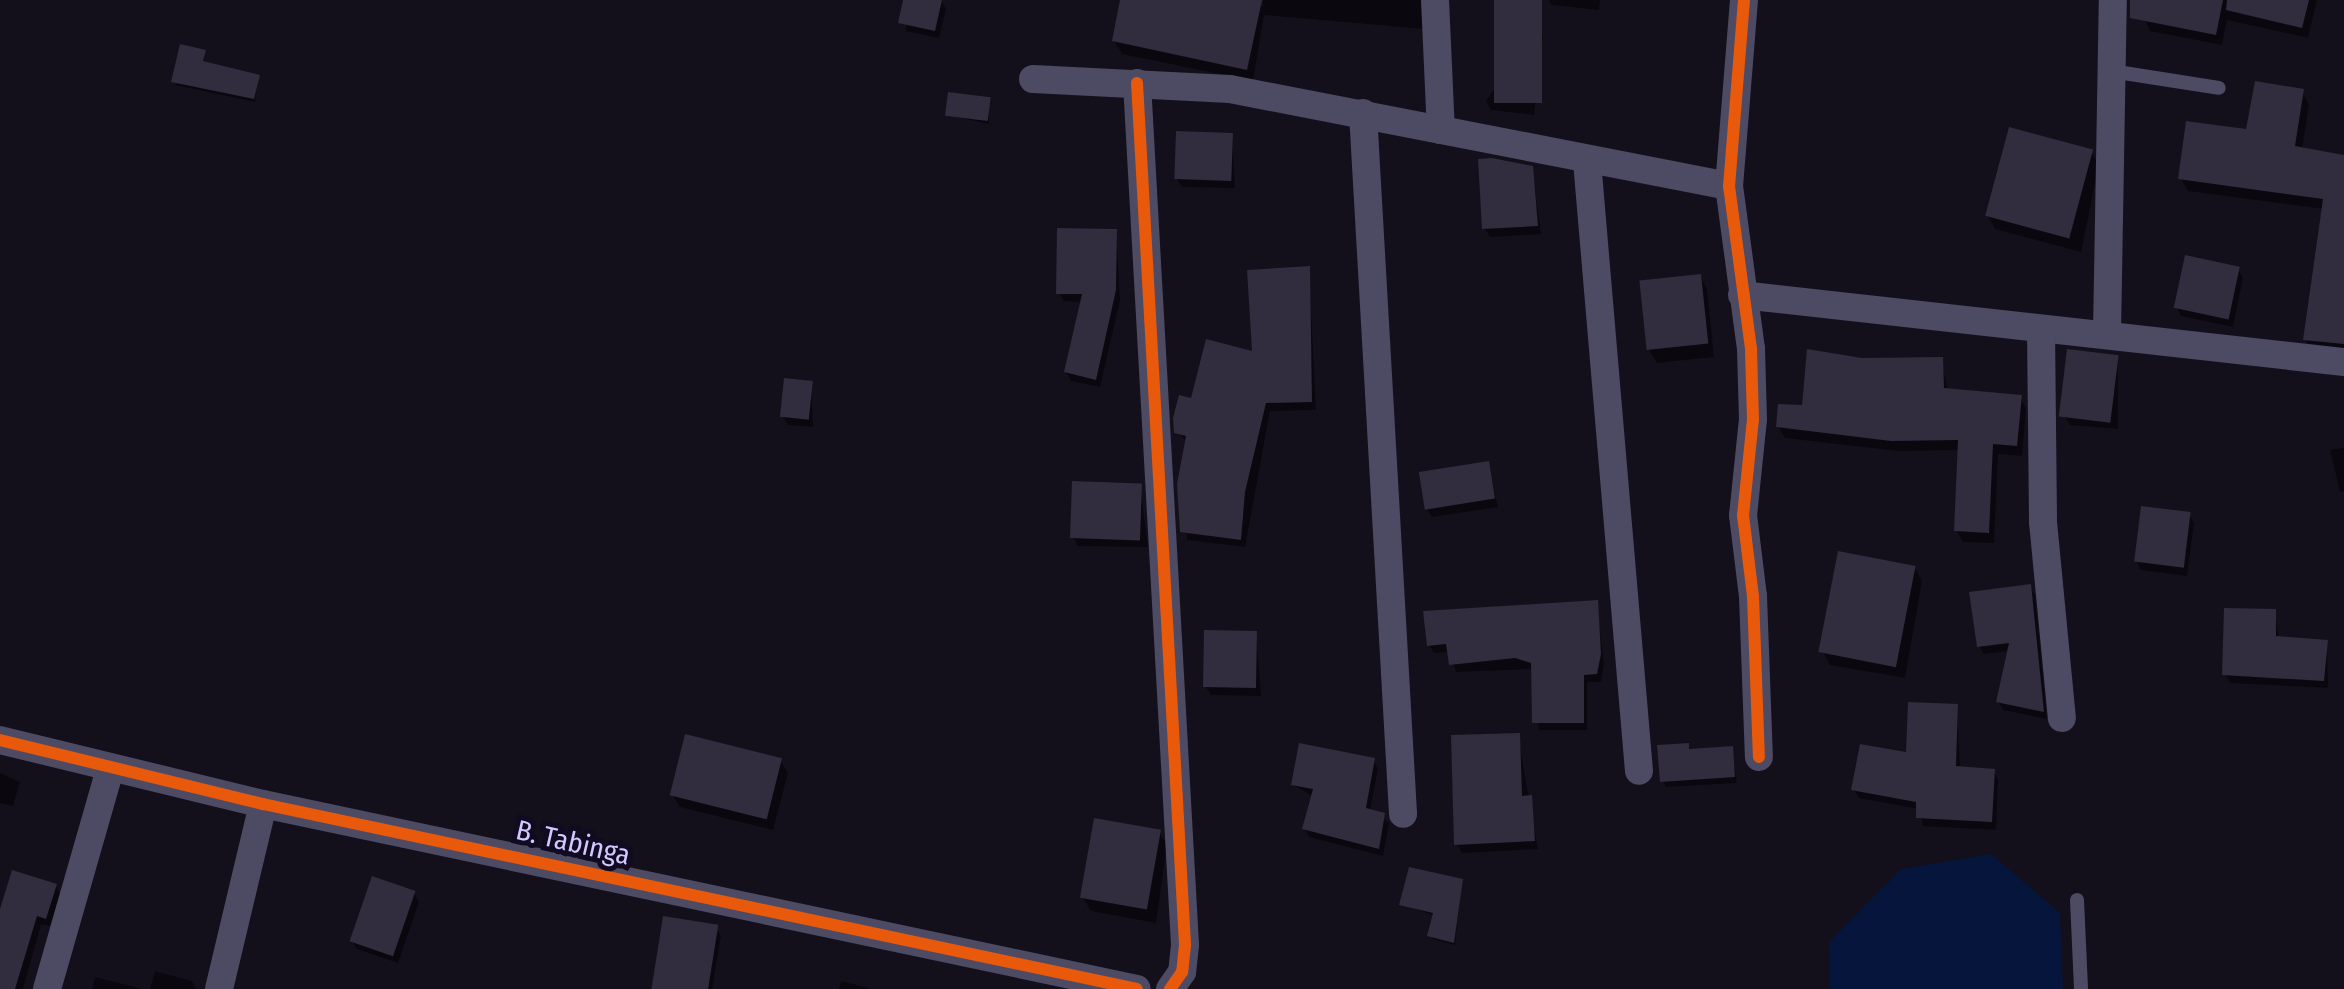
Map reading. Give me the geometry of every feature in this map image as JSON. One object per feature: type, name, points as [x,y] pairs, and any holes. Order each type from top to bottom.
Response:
[{"type":"street","points":[[1435,0],[1441,130]]},
{"type":"street","points":[[1744,0],[1728,186],[1754,419],[1743,516],[1754,596],[1759,757]]},
{"type":"street","points":[[2107,332],[2114,0]]},
{"type":"street","points":[[1034,80],[1230,89],[1728,186]]},
{"type":"street","points":[[1137,83],[1164,640],[1184,945],[1182,972],[1170,989]]},
{"type":"street","points":[[1363,114],[1404,814]]},
{"type":"street","points":[[1587,161],[1640,771]]},
{"type":"street","points":[[1742,294],[2040,329],[2107,332],[2344,362]]},
{"type":"street","points":[[2040,329],[2043,522],[2062,718]]},
{"type":"street","name":"B. Tabinga","points":[[0,740],[263,804],[1137,989]]},
{"type":"street","points":[[47,989],[110,769]]},
{"type":"street","points":[[219,989],[263,804]]},
{"type":"lane","points":[[2110,71],[2219,88]]},
{"type":"lane","points":[[2077,900],[2081,989]]},
{"type":"water","points":[[1991,854],[2060,913],[2063,989],[1830,989],[1829,942],[1901,869]]},
{"type":"building","points":[[903,0],[942,0],[935,31],[898,23]]},
{"type":"building","points":[[1120,0],[1262,0],[1247,70],[1112,41]]},
{"type":"building","points":[[1494,0],[1542,0],[1542,103],[1494,103]]},
{"type":"building","points":[[2130,0],[2223,0],[2216,35],[2130,18]]},
{"type":"building","points":[[2227,0],[2309,0],[2302,28],[2226,10]]},
{"type":"building","points":[[180,44],[206,50],[203,61],[260,75],[254,99],[171,82]]},
{"type":"building","points":[[2255,81],[2304,89],[2295,146],[2344,155],[2344,344],[2303,340],[2323,199],[2178,179],[2186,121],[2246,129]]},
{"type":"building","points":[[948,92],[991,97],[988,121],[945,116]]},
{"type":"building","points":[[2009,127],[2093,150],[2069,238],[1985,216]]},
{"type":"building","points":[[1176,131],[1233,133],[1231,181],[1174,179]]},
{"type":"building","points":[[1478,159],[1533,166],[1538,226],[1482,229]]},
{"type":"building","points":[[1057,228],[1117,229],[1116,290],[1096,380],[1064,372],[1082,294],[1056,294]]},
{"type":"building","points":[[2185,255],[2240,267],[2229,319],[2174,308]]},
{"type":"building","points":[[1310,266],[1312,402],[1266,403],[1245,492],[1241,540],[1180,532],[1177,484],[1186,436],[1174,433],[1173,418],[1179,395],[1191,398],[1206,339],[1252,351],[1247,270]]},
{"type":"building","points":[[1701,274],[1708,344],[1647,350],[1639,280]]},
{"type":"building","points":[[1807,349],[1862,358],[1943,357],[1944,388],[2022,395],[2017,446],[1993,444],[1989,533],[1954,531],[1958,440],[1891,441],[1776,427],[1778,404],[1802,405]]},
{"type":"building","points":[[2067,349],[2119,355],[2110,423],[2059,416]]},
{"type":"building","points":[[784,378],[813,381],[809,420],[780,417]]},
{"type":"building","points":[[1489,461],[1495,499],[1425,510],[1419,472]]},
{"type":"building","points":[[1072,481],[1142,483],[1140,540],[1070,538]]},
{"type":"building","points":[[2141,506],[2191,512],[2184,568],[2134,562]]},
{"type":"building","points":[[1838,551],[1916,566],[1896,667],[1818,652]]},
{"type":"building","points":[[2031,584],[2044,712],[1996,702],[2009,643],[1977,647],[1969,592]]},
{"type":"building","points":[[1598,600],[1601,654],[1597,674],[1584,675],[1584,723],[1532,723],[1531,663],[1515,658],[1449,665],[1446,644],[1427,646],[1423,611]]},
{"type":"building","points":[[2224,608],[2276,609],[2276,636],[2328,640],[2324,681],[2222,675]]},
{"type":"building","points":[[1204,630],[1257,631],[1256,688],[1203,687]]},
{"type":"building","points":[[1908,702],[1958,704],[1956,766],[1995,769],[1992,822],[1916,818],[1916,802],[1851,790],[1860,744],[1906,752]]},
{"type":"building","points":[[1520,733],[1522,796],[1532,795],[1535,841],[1454,845],[1451,735]]},
{"type":"building","points":[[685,734],[782,758],[767,819],[670,795]]},
{"type":"building","points":[[1299,743],[1375,758],[1366,808],[1385,813],[1379,849],[1302,829],[1313,789],[1291,785]]},
{"type":"building","points":[[1689,743],[1689,749],[1733,746],[1735,777],[1660,782],[1657,745]]},
{"type":"building","points":[[1094,818],[1161,830],[1147,910],[1080,898]]},
{"type":"building","points":[[1409,867],[1463,879],[1454,943],[1427,936],[1433,913],[1399,905]]},
{"type":"building","points":[[12,870],[57,884],[46,919],[37,916],[15,989],[0,989],[0,909]]},
{"type":"building","points":[[372,876],[415,891],[393,956],[350,941]]},
{"type":"building","points":[[663,916],[718,925],[708,989],[651,989]]},
{"type":"cycle path","points":[[1744,0],[1729,186],[1751,349],[1753,419],[1743,515],[1753,596],[1759,757]]},
{"type":"cycle path","points":[[1137,83],[1185,945],[1182,972],[1170,989]]},
{"type":"cycle path","points":[[0,740],[263,804],[1137,989]]}]
